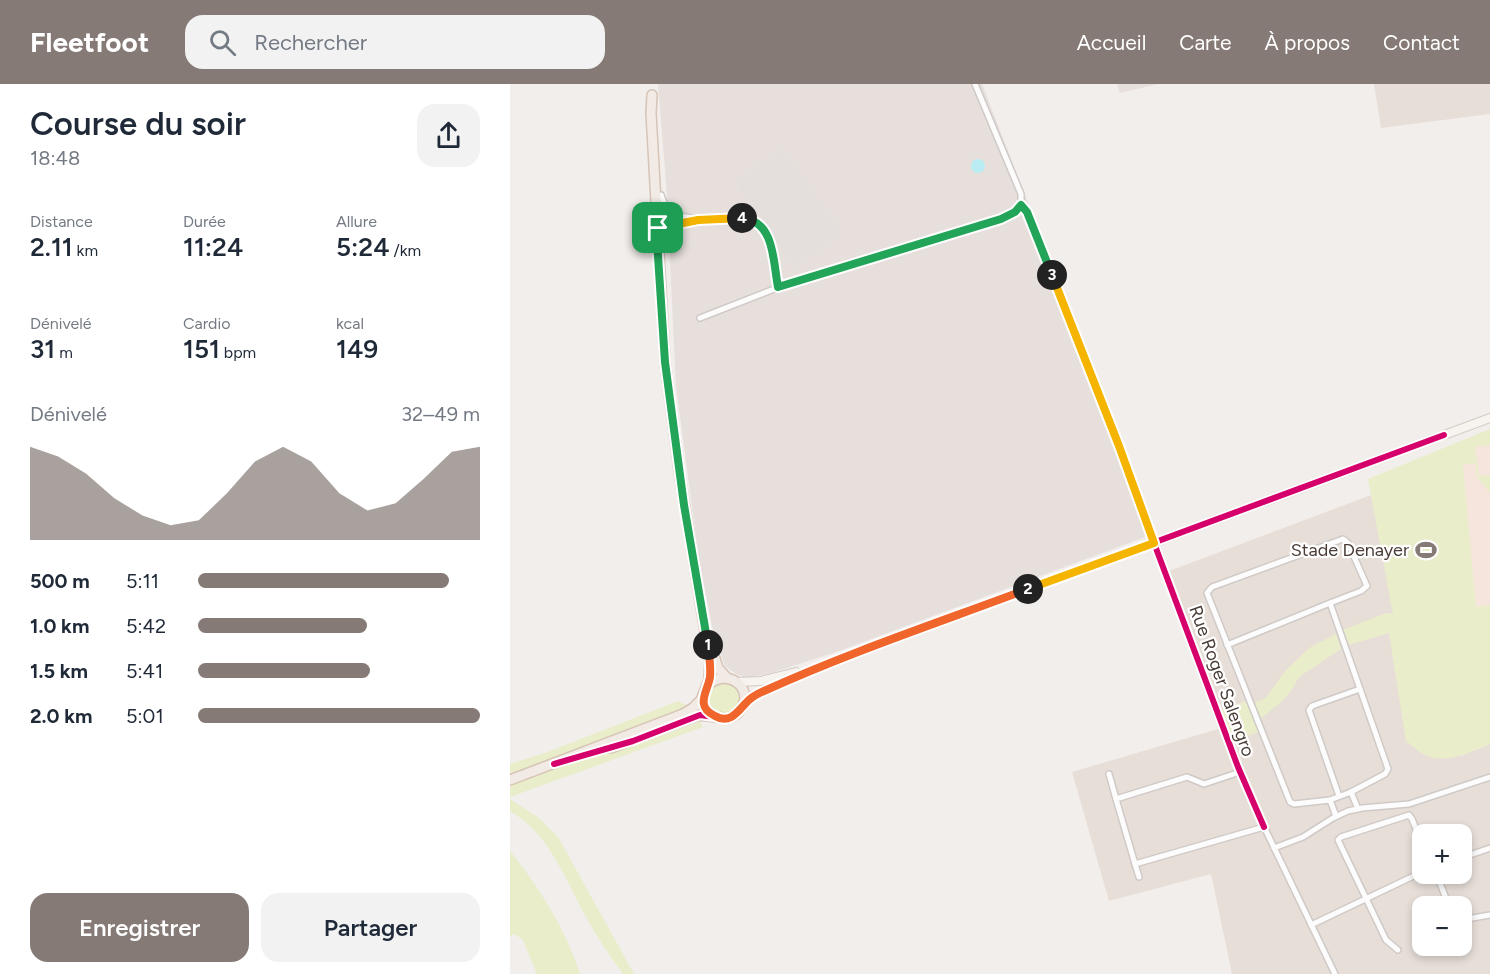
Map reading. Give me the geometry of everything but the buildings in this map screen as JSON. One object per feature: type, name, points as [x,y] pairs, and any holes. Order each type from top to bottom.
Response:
[{"type":"main road","points":[[510,780],[678,716],[695,706],[708,685],[710,662],[705,620],[684,505],[665,362],[657,231],[661,195],[651,84]]},
{"type":"main road","points":[[652,95],[659,218],[663,239],[669,385]]},
{"type":"main road","points":[[554,764],[633,741],[697,716],[731,717],[756,695],[821,666],[1490,418]]},
{"type":"main road","points":[[705,620],[716,662],[726,677],[737,682],[761,681],[821,666]]},
{"type":"main road","points":[[708,685],[715,679],[726,677]]},
{"type":"main road","points":[[737,682],[744,692],[743,705]]},
{"type":"main road","points":[[704,694],[705,707],[714,716]]},
{"type":"street","name":"Rue Roger Salengro","points":[[975,84],[1021,194],[1021,205],[1027,212],[1092,375],[1240,772],[1335,974]]},
{"type":"street","points":[[661,195],[666,208],[675,216]]},
{"type":"street","points":[[700,318],[778,287],[1001,219],[1015,212],[1021,205]]},
{"type":"street","points":[[659,218],[675,216],[698,220]]},
{"type":"street","points":[[659,218],[669,225],[698,220],[743,218],[760,224],[768,236],[778,287]]},
{"type":"street","points":[[663,239],[666,231],[677,225]]},
{"type":"street","points":[[1227,645],[1330,603],[1361,591],[1367,586],[1348,543],[1342,539],[1210,588],[1208,597],[1227,645],[1290,802],[1294,804],[1330,800],[1351,792],[1385,774],[1388,769],[1330,603]]},
{"type":"street","points":[[1339,796],[1309,710],[1312,706],[1360,689]]},
{"type":"street","points":[[1116,799],[1187,777],[1206,784],[1240,772]]},
{"type":"street","points":[[1109,774],[1139,877]]},
{"type":"street","points":[[1274,848],[1304,837],[1336,816],[1358,808],[1406,805],[1490,777]]},
{"type":"street","points":[[1351,792],[1358,808]]},
{"type":"street","points":[[1330,800],[1336,816]]},
{"type":"street","points":[[1398,950],[1386,940],[1339,843],[1341,837],[1408,815],[1414,824]]},
{"type":"street","points":[[1135,864],[1264,827]]},
{"type":"street","points":[[1472,854],[1490,848]]},
{"type":"street","points":[[1311,925],[1412,877]]},
{"type":"street","points":[[1472,918],[1490,915]]},
{"type":"shaded area","points":[[658,84],[982,84],[1156,533],[839,651],[771,673],[747,678],[725,666],[712,626],[700,565],[676,387],[667,195]]},
{"type":"shaded area","points":[[1117,84],[1158,84],[1120,93]]},
{"type":"shaded area","points":[[1374,84],[1490,84],[1490,114],[1381,128]]},
{"type":"shaded area","points":[[783,150],[841,233],[794,266],[736,182]]},
{"type":"shaded area","points":[[1490,429],[1490,605],[1476,607],[1463,481],[1462,441]]},
{"type":"shaded area","points":[[1371,495],[1394,615],[1387,613],[1461,756],[1490,744],[1490,974],[1232,974],[1211,874],[1109,901],[1072,772],[1218,729],[1161,574]]},
{"type":"green space","name":"Stade Denayer","points":[[1490,429],[1490,445],[1475,447],[1479,476],[1490,475],[1490,493],[1477,477],[1475,463],[1463,465],[1476,607],[1490,605],[1490,744],[1461,755],[1445,758],[1430,757],[1406,741],[1389,633],[1348,645],[1343,630],[1386,613],[1393,614],[1368,479]]},
{"type":"green space","points":[[1336,634],[1341,649],[1299,677],[1291,691],[1279,704],[1260,719],[1254,703],[1266,698],[1285,671],[1309,648]]},
{"type":"green space","points":[[724,683],[735,687],[739,698],[735,709],[724,713],[713,709],[709,698],[713,687]]},
{"type":"green space","points":[[678,701],[687,706],[609,738],[614,752],[700,722],[703,727],[510,797],[510,764],[545,753]]},
{"type":"green space","points":[[1246,701],[1258,732],[1231,743],[1219,711]]},
{"type":"green space","points":[[510,799],[539,818],[558,837],[634,974],[623,974],[613,960],[554,857],[535,831],[510,811]]},
{"type":"green space","points":[[510,851],[551,910],[580,974],[537,974],[523,940],[515,934],[510,936]]},
{"type":"water","points":[[975,159],[981,159],[985,166],[981,173],[975,173],[971,169],[971,163]]},
{"type":"cycle path","points":[[554,764],[633,741],[700,715],[731,717],[739,712],[753,696],[821,666],[1444,435]]},
{"type":"cycle path","points":[[1154,543],[1238,767],[1264,827]]},
{"type":"place","name":"Stade Denayer","points":[[1426,550]]},
{"type":"route","points":[[1021,205],[1027,212],[1119,446],[1154,543],[821,666],[756,695],[731,717],[722,718],[712,715],[704,702],[704,694],[710,677],[710,657],[684,505],[665,362],[658,228],[662,221],[673,225],[698,220],[743,218],[755,220],[762,225],[768,236],[778,287],[1001,219],[1011,215],[1021,205]]}]
